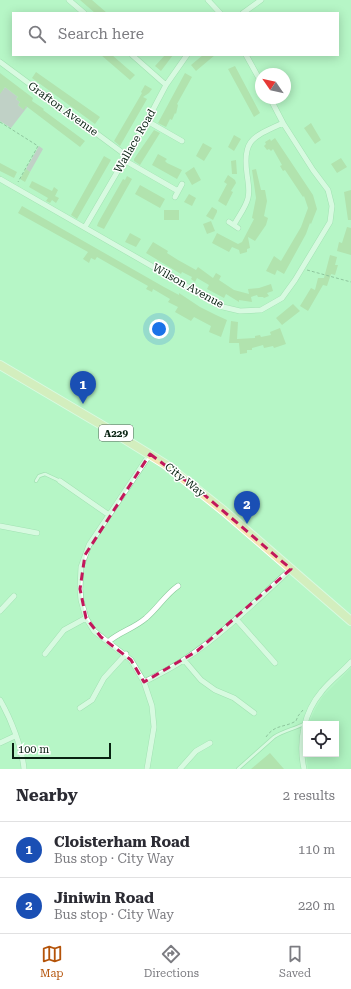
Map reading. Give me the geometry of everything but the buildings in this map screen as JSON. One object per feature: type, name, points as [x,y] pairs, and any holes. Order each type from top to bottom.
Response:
[{"type":"main road","name":"City Way","points":[[0,365],[150,454],[201,492],[351,622]]},
{"type":"street","points":[[69,0],[83,12]]},
{"type":"street","points":[[208,0],[219,12]]},
{"type":"street","points":[[244,12],[261,0]]},
{"type":"street","points":[[133,56],[166,85]]},
{"type":"street","name":"Wallace Road","points":[[85,227],[126,158],[166,85],[186,56]]},
{"type":"street","points":[[247,56],[255,71]]},
{"type":"street","name":"Grafton Avenue","points":[[0,62],[126,158],[178,191]]},
{"type":"street","name":"Wilson Avenue","points":[[0,179],[223,307],[240,311],[261,310],[282,298],[302,269],[330,222],[332,206],[328,190],[313,170],[283,123],[273,104]]},
{"type":"street","points":[[147,121],[182,141]]},
{"type":"street","points":[[234,225],[248,200],[249,190],[246,152],[249,144],[255,136],[283,123]]},
{"type":"street","points":[[175,196],[182,184]]},
{"type":"street","points":[[147,769],[154,727],[152,706],[144,682],[135,664],[126,654],[94,631],[86,618],[81,600],[80,588],[81,567],[89,545],[150,454]]},
{"type":"street","points":[[60,482],[109,515]]},
{"type":"street","points":[[0,526],[37,533]]},
{"type":"street","points":[[144,682],[168,670],[197,651],[291,569]]},
{"type":"street","points":[[108,642],[115,635],[146,618],[169,593],[178,586]]},
{"type":"street","points":[[0,611],[14,596]]},
{"type":"street","points":[[45,654],[64,630],[86,618]]},
{"type":"street","points":[[236,618],[275,663]]},
{"type":"street","points":[[80,708],[92,700],[104,678],[126,654]]},
{"type":"street","points":[[184,660],[200,680],[215,690],[234,698],[254,713]]},
{"type":"street","points":[[306,721],[309,711],[316,699],[351,662]]},
{"type":"street","points":[[0,700],[8,714],[23,758],[24,769]]},
{"type":"street","points":[[303,735],[301,747],[304,769]]},
{"type":"street","points":[[0,743],[15,736]]},
{"type":"street","points":[[180,769],[196,751],[210,743]]},
{"type":"lane","points":[[36,481],[39,476],[45,474],[60,482]]},
{"type":"lane","points":[[238,769],[274,737],[303,724]]},
{"type":"path","points":[[0,122],[38,146],[15,188]]},
{"type":"path","points":[[302,269],[351,282]]},
{"type":"highlighted area","points":[[150,454],[201,492],[291,569],[197,651],[144,682],[131,660],[101,637],[86,618],[80,589],[85,555]]},
{"type":"shaded area","points":[[5,87],[18,97],[16,99],[20,102],[18,105],[23,109],[27,105],[28,106],[11,128],[0,121],[0,88],[3,90]]},
{"type":"shaded area","points":[[39,146],[43,149],[30,172],[26,169]]},
{"type":"shaded area","points":[[351,668],[351,769],[308,769],[306,757],[339,757],[339,721],[310,721],[323,696]]},
{"type":"place","name":"Cloisterham Road","points":[[83,404]]},
{"type":"place","name":"Jiniwin Road","points":[[247,524]]}]
